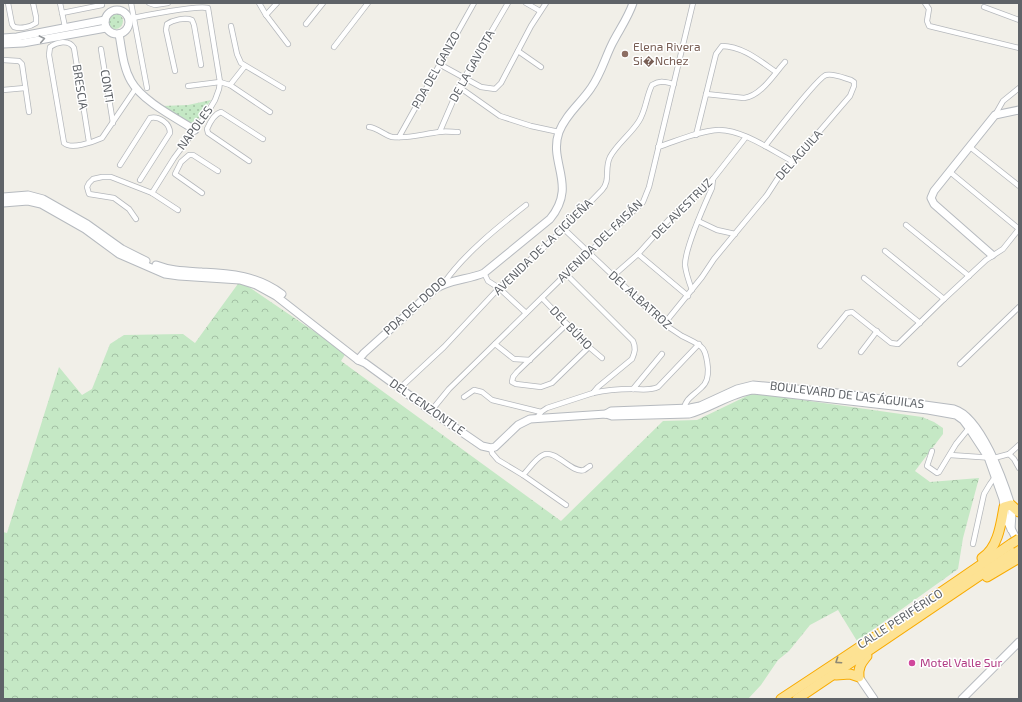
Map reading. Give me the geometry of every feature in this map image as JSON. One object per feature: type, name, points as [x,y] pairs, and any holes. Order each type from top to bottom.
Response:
[{"type":"highway","points":[[964,577],[966,570],[988,555],[994,546],[1008,506],[1019,512]]},
{"type":"highway","name":"CALLE PERIFÉRICO","points":[[797,699],[832,677],[1017,550],[1019,539]]},
{"type":"highway","name":"CALLE PERIFÉRICO","points":[[782,699],[964,577],[1017,550]]},
{"type":"highway","points":[[832,677],[846,673],[859,677],[858,671],[860,664],[874,647]]},
{"type":"main road","points":[[110,3],[131,19],[125,30],[119,34],[110,32],[106,24],[107,15],[116,8]]},
{"type":"main road","points":[[444,283],[476,277],[484,273],[550,219],[559,206],[563,187],[557,149],[559,132],[568,116],[598,78],[612,44],[629,14],[633,3]]},
{"type":"main road","points":[[3,38],[27,35],[65,27],[106,24]]},
{"type":"main road","points":[[3,44],[60,39],[106,24]]},
{"type":"main road","points":[[119,34],[125,66],[131,81],[136,88],[145,97],[195,130]]},
{"type":"main road","points":[[992,255],[934,204],[931,198],[934,191],[995,115],[1019,110]]},
{"type":"main road","points":[[3,197],[28,198]]},
{"type":"main road","points":[[3,203],[28,198]]},
{"type":"main road","name":"DEL CENZONTLE","points":[[28,198],[49,207],[85,229],[114,251],[162,272],[179,276],[240,280],[277,294],[361,360],[431,411],[482,446],[491,448]]},
{"type":"main road","name":"PDA DEL DODO","points":[[361,360],[424,298],[444,283]]},
{"type":"main road","name":"BOULEVARD DE LAS ÁGUILAS","points":[[606,414],[611,411],[700,406],[737,389],[753,385],[830,392],[954,409],[962,412],[968,418],[991,458],[1008,506],[1006,519],[1011,529],[1017,550]]},
{"type":"main road","name":"BOULEVARD DE LAS ÁGUILAS","points":[[491,448],[499,445],[518,425],[539,415],[606,414],[612,416],[689,414],[700,411],[738,394],[758,390],[928,410],[952,414],[959,417],[991,458],[995,477],[1008,506]]},
{"type":"main road","points":[[962,699],[1019,642]]},
{"type":"main road","points":[[859,677],[874,699]]},
{"type":"street","points":[[8,3],[12,24],[16,28],[25,27],[36,23],[34,3]]},
{"type":"street","points":[[60,3],[65,27]]},
{"type":"street","points":[[131,3],[131,19],[147,88]]},
{"type":"street","points":[[149,3],[155,5],[168,3]]},
{"type":"street","points":[[260,3],[266,14],[288,44]]},
{"type":"street","points":[[266,14],[277,3]]},
{"type":"street","points":[[306,24],[324,3]]},
{"type":"street","points":[[334,47],[368,3]]},
{"type":"street","name":"PDA DEL GANZO","points":[[399,137],[474,3]]},
{"type":"street","name":"DE LA GAVIOTA","points":[[440,132],[458,87],[508,3]]},
{"type":"street","points":[[526,3],[540,11]]},
{"type":"street","points":[[439,64],[482,87],[495,89],[501,84],[540,11],[546,3]]},
{"type":"street","name":"AVENIDA DEL FAISÁN","points":[[431,411],[449,389],[526,313],[643,202],[649,188],[693,3]]},
{"type":"street","points":[[925,3],[929,9],[927,21],[929,26],[1019,48]]},
{"type":"street","points":[[162,4],[163,13]]},
{"type":"street","points":[[62,13],[102,5]]},
{"type":"street","points":[[131,19],[200,5]]},
{"type":"street","name":"NAPOLES","points":[[152,193],[174,158],[206,115],[215,100],[220,82],[209,10],[200,5]]},
{"type":"street","points":[[984,7],[1019,20]]},
{"type":"street","points":[[177,10],[178,20]]},
{"type":"street","points":[[175,71],[166,27],[169,22],[188,19],[193,22],[201,65]]},
{"type":"street","points":[[231,26],[238,59],[245,66],[282,88]]},
{"type":"street","points":[[25,27],[27,35]]},
{"type":"street","name":"BRESCIA","points":[[60,39],[70,43],[74,48],[89,142]]},
{"type":"street","name":"CONTI","points":[[60,39],[50,47],[49,51],[64,143],[70,146],[102,138],[136,88]]},
{"type":"street","points":[[696,135],[716,54],[722,46],[729,46],[745,52],[776,72]]},
{"type":"street","name":"CONTI","points":[[101,49],[112,123]]},
{"type":"street","points":[[518,51],[541,67]]},
{"type":"street","points":[[3,60],[19,61],[22,64],[29,112]]},
{"type":"street","points":[[706,94],[750,98],[758,92],[786,62]]},
{"type":"street","points":[[230,85],[245,66]]},
{"type":"street","name":"DEL AGUILA","points":[[664,324],[688,296],[714,258],[767,195],[775,180],[850,96],[854,82],[828,74],[823,76],[808,92],[765,146]]},
{"type":"street","name":"AVENIDA DE LA CIGÜEÑA","points":[[400,388],[444,347],[499,288],[564,229],[606,185],[608,180],[607,167],[609,159],[638,122],[652,86],[657,82],[662,81],[674,84]]},
{"type":"street","points":[[188,86],[220,82],[230,85],[270,112]]},
{"type":"street","points":[[458,87],[500,116],[525,125],[559,132]]},
{"type":"street","points":[[3,90],[25,88]]},
{"type":"street","points":[[995,115],[1003,101],[1019,88]]},
{"type":"street","points":[[249,162],[208,133],[207,129],[212,119],[221,112],[263,139]]},
{"type":"street","points":[[163,122],[168,113]]},
{"type":"street","points":[[206,115],[212,119]]},
{"type":"street","points":[[120,165],[150,118],[155,117],[163,122],[169,128],[170,133],[140,180]]},
{"type":"street","points":[[370,127],[376,128],[389,136],[399,137],[409,137],[440,132],[458,132]]},
{"type":"street","points":[[658,147],[718,130],[736,133],[746,137],[792,161]]},
{"type":"street","name":"DEL AVESTRUZ","points":[[613,276],[638,254],[673,215],[686,206],[712,179],[746,137]]},
{"type":"street","points":[[970,147],[1019,186]]},
{"type":"street","points":[[202,193],[175,174],[181,162],[189,155],[193,155],[218,171]]},
{"type":"street","points":[[174,158],[181,162]]},
{"type":"street","points":[[820,346],[847,313],[855,314],[891,343],[898,344],[992,255],[1003,249],[1019,229],[950,172]]},
{"type":"street","points":[[136,219],[129,209],[114,198],[93,196],[89,194],[87,187],[89,183],[98,177],[106,177],[152,193],[178,210]]},
{"type":"street","points":[[692,290],[685,265],[698,221],[712,188],[712,179]]},
{"type":"street","name":"PDA DEL DODO","points":[[444,283],[462,261],[526,205]]},
{"type":"street","points":[[698,221],[717,230],[735,234]]},
{"type":"street","points":[[906,225],[969,276]]},
{"type":"street","name":"DEL ALBATROZ","points":[[564,229],[664,324],[680,335],[699,344]]},
{"type":"street","points":[[885,251],[944,299]]},
{"type":"street","points":[[638,254],[688,296]]},
{"type":"street","points":[[484,273],[488,281],[499,288],[526,313]]},
{"type":"street","points":[[566,274],[632,341],[635,347],[632,359],[598,387],[593,393]]},
{"type":"street","points":[[864,278],[920,323]]},
{"type":"street","name":"DEL BÚHO","points":[[542,298],[589,348],[602,358]]},
{"type":"street","points":[[960,364],[1019,306]]},
{"type":"street","points":[[567,324],[513,377],[512,382],[516,384],[541,387],[552,383],[589,348]]},
{"type":"street","points":[[861,352],[877,331]]},
{"type":"street","points":[[495,344],[514,359],[530,360]]},
{"type":"street","points":[[464,397],[474,390],[477,390],[492,400],[539,415],[546,408],[601,391],[633,389],[652,390],[658,387],[699,344],[704,349],[707,356],[708,375],[705,384],[686,401],[684,408]]},
{"type":"street","points":[[633,389],[662,354]]},
{"type":"street","points":[[932,451],[927,466],[937,473],[941,471],[956,444],[969,428]]},
{"type":"street","points":[[950,455],[991,458],[1009,454],[1019,445]]},
{"type":"street","points":[[491,448],[492,453],[498,460],[523,475],[566,505]]},
{"type":"street","points":[[523,475],[541,456],[547,454],[554,456],[578,470],[584,470],[590,466]]},
{"type":"street","points":[[1009,454],[1019,468]]},
{"type":"street","points":[[973,544],[984,494],[995,477]]},
{"type":"green space","points":[[115,13],[121,15],[123,21],[121,27],[115,29],[109,27],[107,21],[109,15]]},
{"type":"green space","points":[[211,100],[194,125],[162,106],[188,105]]},
{"type":"green space","points":[[240,281],[346,353],[341,361],[561,521],[663,421],[697,420],[753,393],[922,417],[943,428],[943,434],[915,471],[930,482],[979,478],[963,538],[958,569],[857,641],[838,610],[810,625],[789,651],[778,660],[761,685],[748,699],[3,699],[3,532],[7,533],[59,367],[82,395],[92,389],[110,344],[124,335],[183,334],[195,343]]},
{"type":"place","name":"Elena Rivera Si�Nchez","points":[[625,54]]},
{"type":"place","name":"Motel Valle Sur","points":[[912,663]]}]
